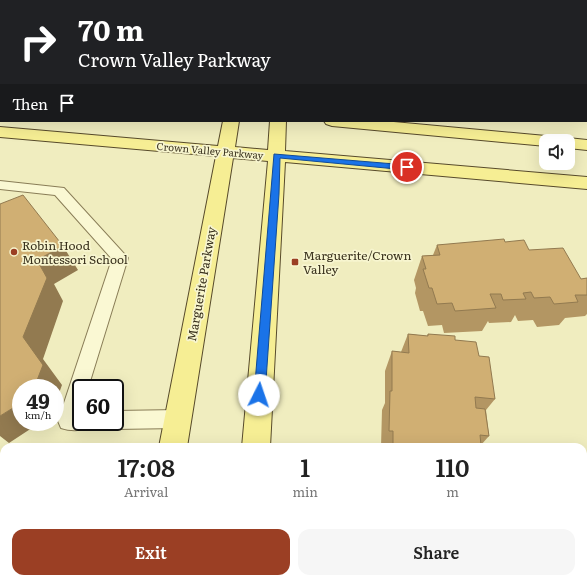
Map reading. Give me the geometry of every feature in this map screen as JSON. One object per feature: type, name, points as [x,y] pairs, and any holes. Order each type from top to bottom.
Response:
[{"type":"main road","name":"Marguerite Parkway","points":[[174,443],[231,122]]},
{"type":"main road","points":[[256,443],[276,194],[278,122]]},
{"type":"main road","points":[[343,122],[539,140]]},
{"type":"main road","name":"Crown Valley Parkway","points":[[0,132],[587,183]]},
{"type":"main road","points":[[575,144],[587,145]]},
{"type":"lane","points":[[0,185],[59,191],[120,258],[81,379]]},
{"type":"lane","points":[[72,408],[68,421],[72,421]]},
{"type":"lane","points":[[124,420],[178,419]]},
{"type":"building","points":[[23,195],[63,246],[37,260],[47,278],[23,337],[43,365],[38,379],[12,379],[12,409],[0,416],[0,204]]},
{"type":"building","points":[[504,239],[505,242],[524,240],[529,250],[563,248],[581,279],[587,278],[587,295],[575,295],[578,302],[554,304],[550,297],[534,298],[531,292],[523,293],[526,299],[503,300],[501,294],[490,294],[496,308],[455,311],[452,303],[437,304],[432,288],[429,288],[423,269],[426,269],[422,256],[440,255],[437,245]]},
{"type":"building","points":[[408,334],[455,336],[455,340],[476,342],[479,356],[489,357],[495,399],[475,397],[476,408],[485,409],[489,436],[480,435],[481,443],[393,443],[393,431],[389,431],[390,391],[392,391],[392,351],[409,353]]},
{"type":"place","name":"Robin Hood Montessori School","points":[[14,252]]},
{"type":"place","name":"Marguerite/Crown Valley","points":[[295,262]]},
{"type":"route","points":[[259,395],[276,194],[277,156],[407,167]]}]
